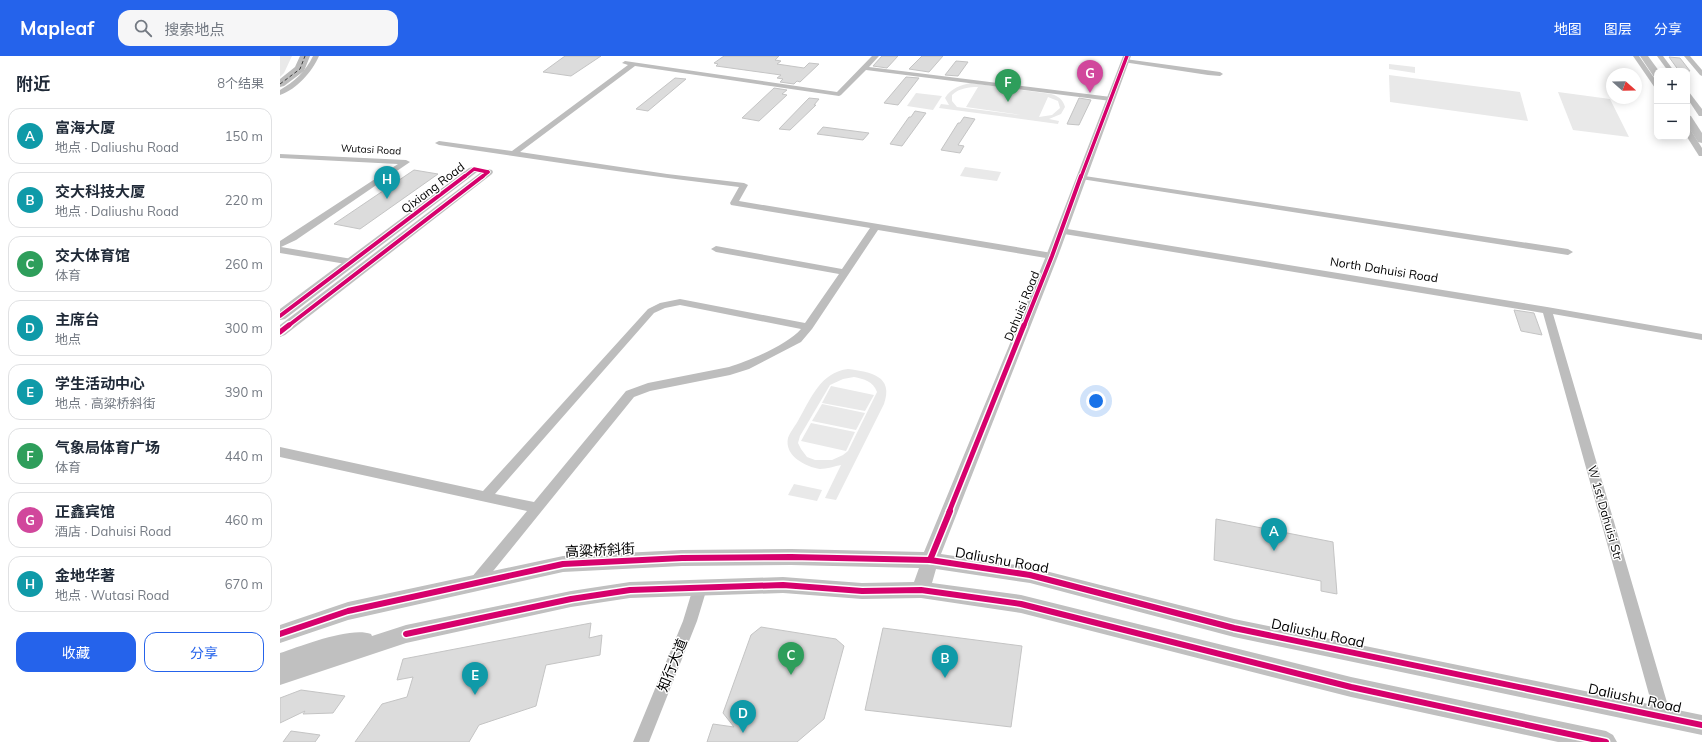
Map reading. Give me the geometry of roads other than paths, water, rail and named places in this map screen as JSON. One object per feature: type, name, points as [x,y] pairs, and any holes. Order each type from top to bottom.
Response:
[{"type":"main road","points":[[1644,56],[1654,71]]},
{"type":"main road","points":[[1651,56],[1660,68]]},
{"type":"main road","name":"Dahuisi Road","points":[[921,590],[930,560],[1052,256],[1126,58]]},
{"type":"main road","points":[[1690,111],[1702,129]]},
{"type":"main road","points":[[1690,122],[1702,140]]},
{"type":"main road","name":"Qixiang Road","points":[[280,316],[474,169],[488,172],[280,332]]},
{"type":"main road","points":[[416,213],[430,216]]},
{"type":"main road","name":"高粱桥斜街","points":[[280,634],[348,611],[562,564],[682,558],[791,557],[930,560]]},
{"type":"main road","name":"Daliushu Road","points":[[930,560],[1030,575],[1234,628],[1702,725]]},
{"type":"main road","points":[[280,662],[337,644],[406,634],[570,599],[630,590],[783,585],[862,591],[921,590],[1021,604],[1351,688],[1606,742]]},
{"type":"main road","points":[[280,645],[411,598]]},
{"type":"main road","points":[[280,675],[406,634]]},
{"type":"street","points":[[280,93],[303,76],[314,62],[316,56]]},
{"type":"street","points":[[634,56],[624,63],[839,94],[876,56]]},
{"type":"street","points":[[1636,56],[1654,83]]},
{"type":"street","points":[[1660,56],[1669,68]]},
{"type":"street","points":[[1687,56],[1702,74]]},
{"type":"street","points":[[1126,58],[1170,66],[1191,72],[1220,74]]},
{"type":"street","points":[[513,154],[634,64]]},
{"type":"street","points":[[864,68],[1111,99]]},
{"type":"street","points":[[1690,97],[1702,114]]},
{"type":"street","points":[[1690,136],[1702,154]]},
{"type":"street","points":[[439,143],[667,176],[744,185],[734,203],[1052,256]]},
{"type":"street","name":"Wutasi Road","points":[[280,156],[406,162],[293,238],[280,245]]},
{"type":"street","points":[[1081,177],[1568,252]]},
{"type":"street","points":[[476,582],[630,394],[648,387],[730,371],[745,366],[797,340],[808,328],[875,227]]},
{"type":"street","name":"North Dahuisi Road","points":[[1061,231],[1702,336]]},
{"type":"street","points":[[716,249],[845,272]]},
{"type":"street","points":[[280,250],[352,262]]},
{"type":"street","points":[[485,497],[651,311],[663,305],[680,302],[808,328]]},
{"type":"street","name":"W 1st Dahuisi Str","points":[[1547,310],[1663,716]]},
{"type":"street","points":[[280,452],[536,508]]},
{"type":"street","name":"知行大道","points":[[641,742],[690,620],[700,588]]},
{"type":"waterway","points":[[280,84],[300,69],[305,56]]},
{"type":"place","name":"正鑫宾馆","points":[[1090,93]]},
{"type":"place","name":"气象局体育广场","points":[[1008,102]]},
{"type":"place","name":"金地华著","points":[[387,199]]},
{"type":"place","name":"富海大厦","points":[[1274,551]]},
{"type":"place","name":"交大体育馆","points":[[791,675]]},
{"type":"place","name":"交大科技大厦","points":[[945,678]]},
{"type":"place","name":"学生活动中心","points":[[475,695]]},
{"type":"place","name":"主席台","points":[[743,733]]}]
